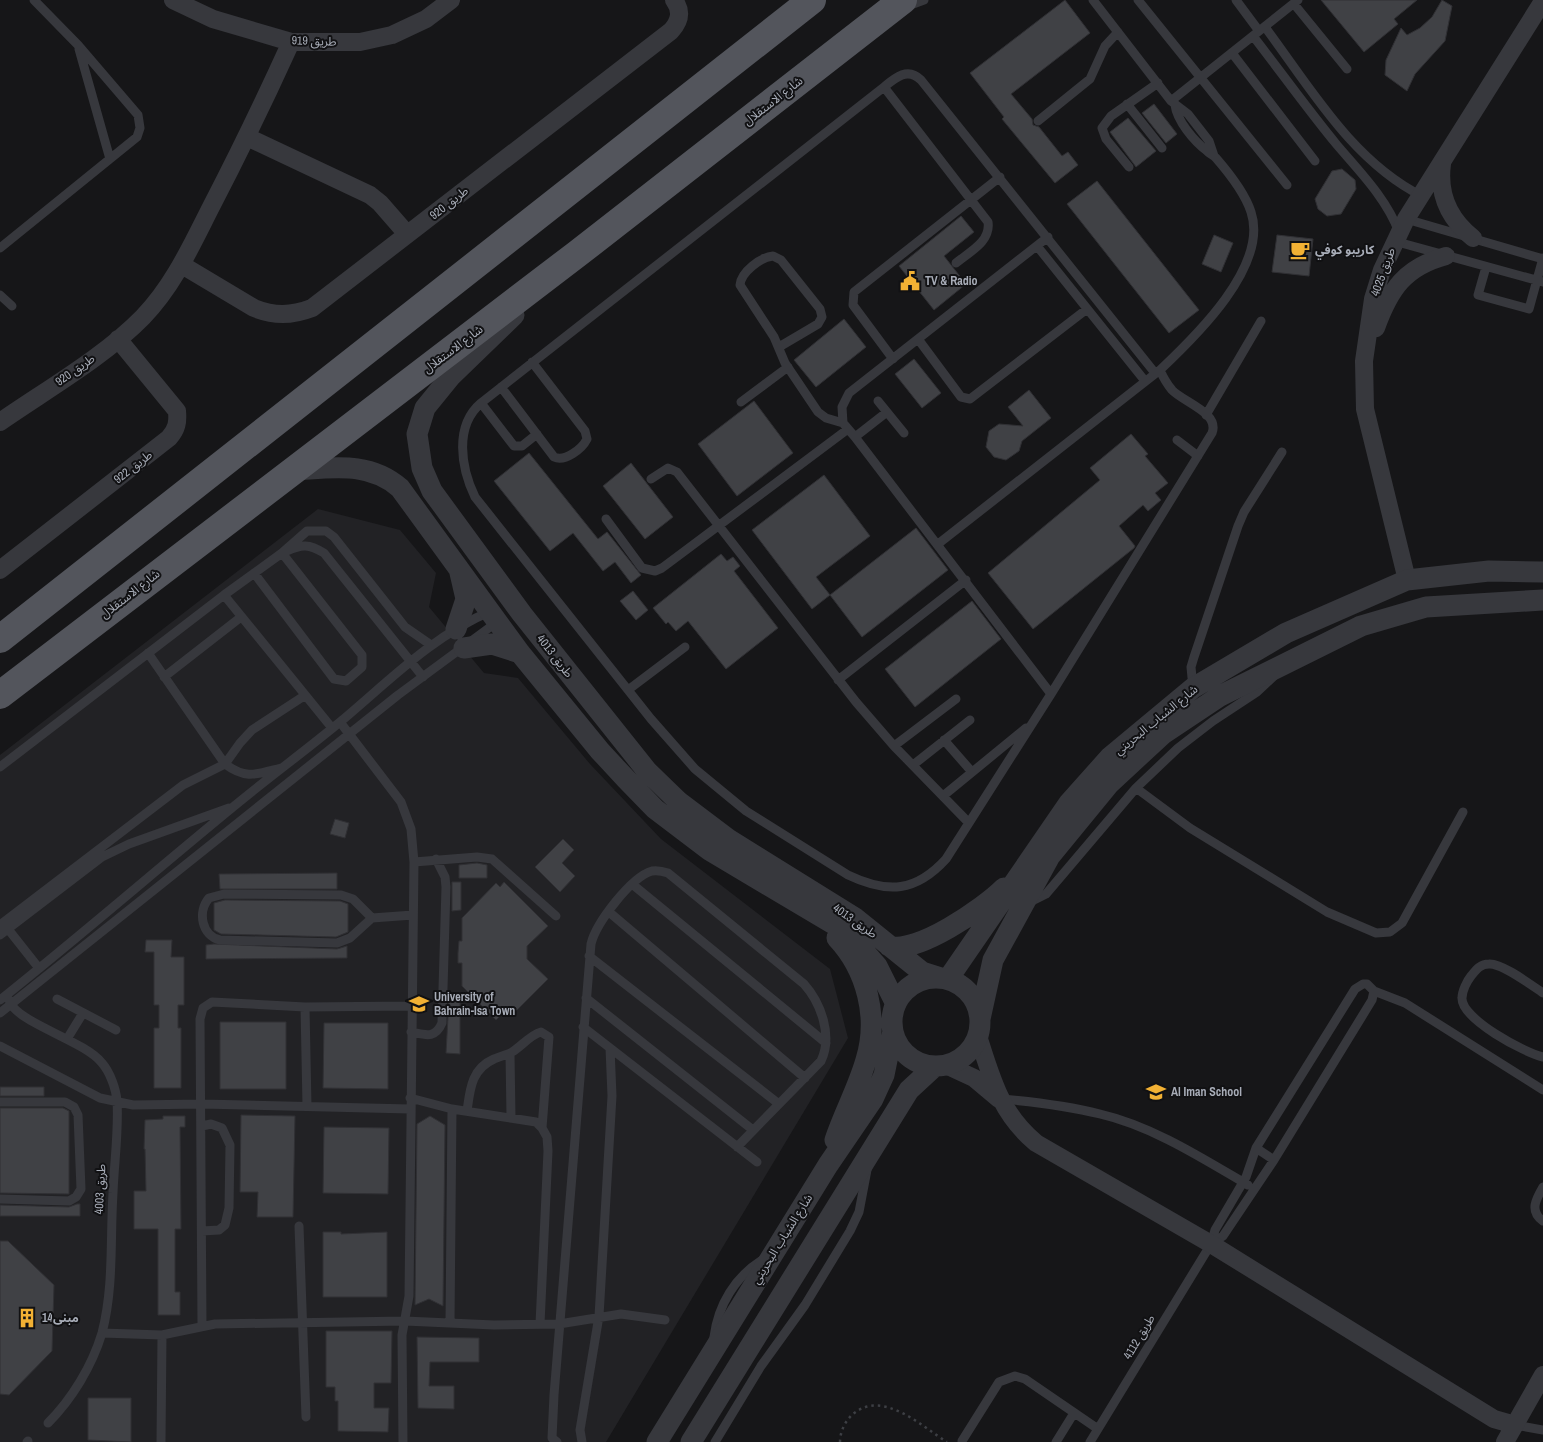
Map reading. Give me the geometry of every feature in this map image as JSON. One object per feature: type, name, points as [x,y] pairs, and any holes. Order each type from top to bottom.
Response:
[{"type":"main road","points":[[0,639],[812,0]]},
{"type":"main road","name":"شارع الاستقلال","points":[[0,695],[577,254],[897,5]]},
{"type":"street","name":"طريق 919","points":[[173,0],[213,19],[291,42],[360,42],[392,35],[426,19],[451,0]]},
{"type":"street","name":"طريق 920","points":[[182,265],[254,308],[266,312],[287,315],[312,308],[671,31],[679,19],[679,12],[674,0]]},
{"type":"street","points":[[774,28],[796,0]]},
{"type":"street","name":"طريق 4025","points":[[1407,580],[1366,409],[1364,361],[1372,299],[1400,231],[1543,0]]},
{"type":"street","name":"طريق 920","points":[[0,422],[118,339],[149,310],[182,265],[247,137],[291,42]]},
{"type":"street","points":[[247,137],[370,195],[380,203],[407,234]]},
{"type":"street","points":[[1442,163],[1441,184],[1446,205],[1457,224],[1473,238]]},
{"type":"street","name":"طريق 4013","points":[[577,254],[438,390],[425,408],[417,434],[422,468],[432,491],[504,610],[520,652],[600,751],[655,809],[709,850],[847,932],[877,966],[896,1004]]},
{"type":"street","points":[[1364,361],[1383,306],[1398,283],[1420,266],[1446,256]]},
{"type":"street","name":"طريق 922","points":[[0,570],[169,438],[174,432],[177,426],[177,411],[118,339]]},
{"type":"street","name":"طريق 4013","points":[[294,470],[350,467],[367,469],[382,475],[400,488],[459,568],[504,610],[647,771],[679,802],[728,839],[855,918],[922,972],[944,979]]},
{"type":"street","points":[[459,568],[466,599],[460,638],[520,652]]},
{"type":"street","name":"شارع الشباب البحريني","points":[[944,979],[1029,862],[1069,803],[1110,757],[1194,688],[1286,633],[1407,580],[1489,571],[1543,572]]},
{"type":"street","name":"شارع الشباب البحريني","points":[[979,1027],[993,960],[1050,856],[1109,784],[1163,734],[1197,709],[1241,685],[1280,668],[1361,626],[1426,607],[1543,600]]},
{"type":"street","points":[[889,946],[896,948],[907,946],[960,921],[997,895],[1029,862]]},
{"type":"street","points":[[804,907],[839,939],[852,956],[864,982],[871,1016],[871,1038],[867,1058],[838,1130],[828,1165]]},
{"type":"street","points":[[999,1099],[979,1027],[977,1006],[970,994],[960,985],[944,979],[919,981],[910,987],[896,1004],[892,1018],[893,1031],[897,1042],[908,1056],[923,1064],[940,1066],[974,1078],[999,1099],[1021,1130],[1036,1143],[1210,1244],[1494,1419],[1515,1425]]},
{"type":"street","points":[[691,1442],[909,1090],[940,1066],[966,1054],[979,1027]]},
{"type":"street","name":"شارع الشباب البحريني","points":[[657,1442],[828,1165],[879,1087],[887,1062],[893,1031]]},
{"type":"street","points":[[1505,1442],[1543,1375]]},
{"type":"lane","points":[[0,248],[137,137],[140,128],[138,116],[78,46],[34,0]]},
{"type":"lane","points":[[897,5],[924,0]]},
{"type":"lane","points":[[938,544],[1145,381],[1207,324],[1237,278],[1252,247],[1254,230],[1252,213],[1244,197],[1214,156],[1212,145],[1188,114],[1173,103],[1093,0]]},
{"type":"lane","points":[[1138,0],[1287,185]]},
{"type":"lane","points":[[1236,0],[1337,146],[1365,178],[1389,211],[1400,231],[1446,256],[1540,282]]},
{"type":"lane","points":[[1173,103],[1200,78],[1296,2],[1347,69]]},
{"type":"lane","points":[[1259,31],[1356,147],[1396,182],[1422,196]]},
{"type":"lane","points":[[1038,121],[1090,79],[1105,46],[1118,32]]},
{"type":"lane","points":[[78,46],[110,159]]},
{"type":"lane","points":[[1232,53],[1315,161]]},
{"type":"lane","points":[[912,74],[917,76],[1000,177],[1115,322],[1172,390],[1214,422],[1214,428],[1051,694],[946,859],[933,872],[918,882],[900,888],[882,888],[865,883],[774,830],[720,791],[672,745],[475,497],[465,469],[463,438],[465,424],[472,411],[501,386],[900,75],[912,74]]},
{"type":"lane","points":[[1129,167],[1106,139],[1102,128],[1105,121],[1158,83]]},
{"type":"lane","points":[[884,87],[986,217],[989,228],[988,234],[981,243],[956,263]]},
{"type":"lane","points":[[1127,104],[1162,148]]},
{"type":"lane","points":[[893,359],[853,305],[851,301],[854,292],[1000,177]]},
{"type":"lane","points":[[1400,231],[1473,238],[1543,258],[1540,282],[1528,309],[1478,295],[1486,267]]},
{"type":"lane","points":[[1048,237],[849,393],[842,408],[846,426],[966,580],[1051,694]]},
{"type":"lane","points":[[1037,246],[1145,381]]},
{"type":"lane","points":[[779,347],[818,324],[822,317],[820,309],[781,260],[773,256],[764,258],[745,273],[740,285],[779,347],[788,367],[818,412],[826,418],[846,426]]},
{"type":"lane","points":[[0,295],[12,306]]},
{"type":"lane","points":[[918,340],[961,397],[970,399],[1087,309]]},
{"type":"lane","points":[[1206,415],[1261,321]]},
{"type":"lane","points":[[1104,330],[1115,322]]},
{"type":"lane","points":[[501,386],[558,459],[566,457],[582,446],[587,439],[585,431],[532,362]]},
{"type":"lane","points":[[740,402],[788,367]]},
{"type":"lane","points":[[878,400],[904,433]]},
{"type":"lane","points":[[481,403],[514,446],[522,446],[537,434]]},
{"type":"lane","points":[[855,437],[887,412]]},
{"type":"lane","points":[[606,519],[637,563],[648,570],[662,568],[846,426]]},
{"type":"lane","points":[[1177,440],[1198,456]]},
{"type":"lane","points":[[1194,688],[1191,667],[1232,540],[1244,512],[1282,452]]},
{"type":"lane","points":[[651,479],[665,469],[675,469],[838,680],[894,746],[969,823]]},
{"type":"lane","points":[[0,767],[224,595],[282,553],[307,531],[326,532],[343,546],[406,627],[431,645]]},
{"type":"lane","points":[[282,553],[302,544],[314,546],[324,553],[423,676]]},
{"type":"lane","points":[[254,573],[334,679],[346,681],[362,667],[362,655],[282,553]]},
{"type":"lane","points":[[346,578],[360,568]]},
{"type":"lane","points":[[838,680],[966,580]]},
{"type":"lane","points":[[224,595],[304,696],[332,728]]},
{"type":"lane","points":[[0,1013],[423,676],[460,638],[504,610]]},
{"type":"lane","points":[[10,1004],[4,997],[38,967],[340,722],[385,681],[431,645],[460,638],[504,610]]},
{"type":"lane","points":[[164,676],[241,617]]},
{"type":"lane","points":[[628,690],[685,647]]},
{"type":"lane","points":[[148,653],[225,764],[240,774],[250,775],[284,768]]},
{"type":"lane","points":[[1022,904],[1034,901],[1046,894],[1136,788],[1199,732],[1270,682],[1280,668]]},
{"type":"lane","points":[[0,936],[4,927],[183,785],[225,764],[252,730],[304,696]]},
{"type":"lane","points":[[894,746],[956,699]]},
{"type":"lane","points":[[913,766],[970,720]]},
{"type":"lane","points":[[340,722],[405,809],[411,829],[414,862],[409,1296],[402,1335],[403,1442]]},
{"type":"lane","points":[[943,796],[1032,724]]},
{"type":"lane","points":[[944,740],[972,772]]},
{"type":"lane","points":[[1136,788],[1190,828],[1327,912],[1376,933],[1390,932],[1402,923],[1463,812]]},
{"type":"lane","points":[[4,927],[102,857],[115,850],[236,805]]},
{"type":"lane","points":[[414,862],[477,857],[492,859],[556,916]]},
{"type":"lane","points":[[411,1032],[432,1036],[438,1032],[442,1023],[446,877],[436,859]]},
{"type":"lane","points":[[557,1442],[552,1438],[589,956],[595,932],[609,912],[632,884],[650,872],[668,873],[804,984],[817,1001],[824,1025],[826,1044],[821,1061],[737,1147]]},
{"type":"lane","points":[[632,884],[826,1044]]},
{"type":"lane","points":[[372,918],[353,899],[341,894],[224,894],[216,895],[206,902],[204,929],[209,936],[220,940],[337,943],[350,938],[372,918],[413,915]]},
{"type":"lane","points":[[609,912],[805,1078]]},
{"type":"lane","points":[[4,927],[38,967]]},
{"type":"lane","points":[[589,956],[779,1104]]},
{"type":"lane","points":[[1543,993],[1499,967],[1489,964],[1478,966],[1468,980],[1462,998],[1466,1012],[1493,1032],[1532,1055],[1543,1057]]},
{"type":"lane","points":[[1210,1244],[1215,1230],[1243,1182],[1256,1148],[1355,989],[1363,984],[1372,987],[1374,991],[1405,1003],[1543,1090]]},
{"type":"lane","points":[[1210,1244],[1224,1236],[1274,1160],[1372,1000],[1374,991]]},
{"type":"lane","points":[[586,998],[753,1130]]},
{"type":"lane","points":[[57,999],[116,1030]]},
{"type":"lane","points":[[202,1326],[200,1020],[203,1008],[206,1004],[212,1002],[305,1007],[411,1006]]},
{"type":"lane","name":"طريق 4003","points":[[10,1004],[30,1019],[88,1050],[102,1063],[108,1072],[117,1101],[110,1238],[111,1276],[102,1333],[79,1382],[65,1404],[48,1423]]},
{"type":"lane","points":[[305,1007],[307,1106]]},
{"type":"lane","points":[[67,1039],[83,1013]]},
{"type":"lane","points":[[583,1027],[757,1162]]},
{"type":"lane","points":[[467,1111],[471,1083],[479,1069],[493,1059],[510,1054],[536,1033],[541,1032],[549,1037],[542,1128]]},
{"type":"lane","points":[[0,1046],[100,1098],[142,1105],[202,1104],[410,1109]]},
{"type":"lane","points":[[582,1442],[580,1430],[599,1316],[612,1096],[610,1048]]},
{"type":"lane","points":[[510,1054],[511,1117]]},
{"type":"lane","points":[[410,1098],[452,1109],[528,1119],[542,1128],[547,1138],[548,1152],[540,1324]]},
{"type":"lane","points":[[999,1099],[1069,1107],[1102,1114],[1132,1124],[1255,1189]]},
{"type":"lane","points":[[0,1102],[65,1102],[74,1107],[78,1115],[81,1188],[76,1197],[69,1201],[0,1199]]},
{"type":"lane","points":[[450,1323],[452,1109]]},
{"type":"lane","points":[[202,1126],[211,1124],[222,1128],[230,1145],[228,1217],[219,1230],[202,1231]]},
{"type":"lane","points":[[1256,1148],[1274,1160]]},
{"type":"lane","points":[[715,1442],[760,1366],[805,1305],[850,1231],[859,1212],[871,1152]]},
{"type":"lane","points":[[1543,1187],[1534,1204],[1537,1216],[1543,1221]]},
{"type":"lane","points":[[299,1226],[306,1416]]},
{"type":"lane","name":"طريق 4112","points":[[1090,1442],[1210,1244]]},
{"type":"lane","points":[[102,1333],[162,1335],[202,1326],[405,1321],[560,1324],[599,1316],[621,1314],[664,1320]]},
{"type":"lane","points":[[161,1442],[162,1335]]},
{"type":"lane","points":[[962,1441],[996,1386],[1009,1376],[1025,1379],[1098,1429]]},
{"type":"lane","points":[[1056,1442],[1074,1412]]},
{"type":"lane","points":[[1515,1425],[1543,1430]]},
{"type":"path","points":[[840,1442],[842,1432],[849,1418],[861,1409],[875,1405],[890,1408],[947,1442]]},
{"type":"shaded area","name":"University of Bahrain-Isa Town","points":[[318,509],[400,530],[436,573],[429,607],[484,673],[518,678],[590,764],[661,839],[830,969],[848,1038],[606,1442],[0,1442],[0,755]]},
{"type":"building","points":[[1065,0],[1090,33],[1011,94],[1032,119],[1033,125],[1039,127],[1062,156],[1068,152],[1078,165],[1055,183],[1002,119],[1004,117],[970,73]]},
{"type":"building","points":[[1321,0],[1417,0],[1394,19],[1398,24],[1364,52]]},
{"type":"building","points":[[1442,0],[1452,6],[1445,41],[1415,74],[1407,91],[1385,75],[1386,60],[1401,28],[1407,35],[1420,28],[1432,17]]},
{"type":"building","points":[[1154,104],[1177,134],[1166,143],[1142,113]]},
{"type":"building","points":[[1128,118],[1156,151],[1136,167],[1110,132]]},
{"type":"building","points":[[1342,169],[1355,180],[1356,189],[1341,214],[1327,216],[1318,209],[1315,199],[1332,171]]},
{"type":"building","points":[[1097,181],[1199,310],[1169,333],[1067,204]]},
{"type":"building","points":[[961,216],[974,232],[944,256],[966,284],[934,310],[899,266]]},
{"type":"building","points":[[1214,235],[1233,243],[1221,272],[1202,264]]},
{"type":"building","points":[[1277,235],[1313,239],[1309,276],[1272,272]]},
{"type":"building","points":[[844,319],[866,347],[816,387],[794,360]]},
{"type":"building","points":[[914,359],[941,393],[922,408],[895,374]]},
{"type":"building","points":[[1029,390],[1051,418],[1022,441],[1019,451],[1006,460],[994,457],[986,447],[989,431],[999,424],[1023,426],[1008,407]]},
{"type":"building","points":[[754,401],[793,453],[737,496],[698,444]]},
{"type":"building","points":[[1131,434],[1148,454],[1145,456],[1168,483],[1155,493],[1161,500],[1148,511],[1143,505],[1119,526],[1135,546],[1134,548],[1033,629],[988,573],[1100,480],[1090,468]]},
{"type":"building","points":[[529,453],[598,539],[607,532],[641,575],[631,583],[615,562],[603,571],[573,533],[550,551],[494,481]]},
{"type":"building","points":[[631,463],[673,517],[645,539],[603,486]]},
{"type":"building","points":[[824,475],[870,536],[816,577],[830,595],[812,609],[752,530]]},
{"type":"building","points":[[916,528],[948,570],[862,637],[830,595]]},
{"type":"building","points":[[721,554],[727,561],[733,557],[740,566],[734,571],[778,628],[726,669],[688,621],[676,631],[668,622],[666,624],[653,608]]},
{"type":"building","points":[[633,591],[648,610],[636,620],[620,601]]},
{"type":"building","points":[[972,601],[1001,639],[915,707],[885,669]]},
{"type":"building","points":[[335,819],[349,823],[345,838],[330,834]]},
{"type":"building","points":[[563,839],[574,850],[562,863],[575,876],[560,892],[535,867]]},
{"type":"building","points":[[477,863],[487,865],[487,878],[459,878],[459,865]]},
{"type":"building","points":[[337,873],[337,889],[220,889],[219,874]]},
{"type":"building","points":[[452,882],[461,882],[461,910],[452,911]]},
{"type":"building","points":[[504,882],[548,926],[527,946],[527,959],[548,979],[512,1015],[509,1012],[504,1016],[502,1014],[496,1020],[462,986],[462,963],[458,963],[458,953],[459,941],[462,941],[462,918],[496,883],[500,887]]},
{"type":"building","points":[[225,900],[340,901],[348,904],[348,932],[336,937],[221,934],[214,930],[214,903]]},
{"type":"building","points":[[146,940],[172,940],[171,957],[184,957],[184,1005],[178,1005],[178,1028],[181,1028],[181,1088],[154,1088],[154,1028],[159,1028],[159,1005],[154,1005],[154,952],[145,952]]},
{"type":"building","points":[[206,945],[337,949],[347,946],[347,958],[206,959]]},
{"type":"building","points":[[449,999],[460,999],[460,1054],[446,1053]]},
{"type":"building","points":[[220,1022],[286,1022],[286,1089],[220,1089]]},
{"type":"building","points":[[324,1023],[388,1023],[388,1089],[323,1088]]},
{"type":"building","points":[[0,1087],[44,1087],[44,1096],[0,1096]]},
{"type":"building","points":[[0,1108],[63,1108],[69,1111],[69,1194],[0,1193]]},
{"type":"building","points":[[241,1115],[295,1116],[293,1217],[257,1217],[258,1192],[240,1192]]},
{"type":"building","points":[[163,1116],[185,1116],[185,1127],[180,1127],[181,1229],[175,1229],[175,1292],[180,1292],[180,1315],[158,1315],[158,1229],[134,1229],[134,1191],[146,1191],[145,1120],[163,1119]]},
{"type":"building","points":[[430,1116],[445,1125],[443,1306],[429,1299],[415,1305],[417,1124]]},
{"type":"building","points":[[324,1127],[389,1128],[388,1194],[323,1193]]},
{"type":"building","points":[[80,1204],[80,1216],[0,1216],[0,1205],[69,1207]]},
{"type":"building","points":[[323,1232],[341,1232],[341,1234],[387,1232],[387,1297],[323,1297]]},
{"type":"building","name":"مبنى14","points":[[0,1241],[8,1241],[54,1285],[52,1351],[9,1395],[0,1394]]},
{"type":"building","points":[[326,1331],[392,1331],[391,1383],[374,1383],[374,1408],[389,1408],[388,1432],[338,1431],[338,1401],[335,1401],[335,1387],[326,1387]]},
{"type":"building","points":[[417,1337],[479,1338],[479,1362],[430,1362],[429,1386],[454,1386],[454,1409],[418,1408]]},
{"type":"building","points":[[88,1398],[131,1398],[131,1442],[88,1440]]},
{"type":"place","name":"كاريبو كوفي","points":[[1300,250]]},
{"type":"place","name":"TV & Radio","points":[[910,281]]},
{"type":"place","name":"University of Bahrain-Isa Town","points":[[419,1004]]},
{"type":"place","name":"Al Iman School","points":[[1156,1092]]},
{"type":"place","name":"مبنى14","points":[[27,1318]]}]
